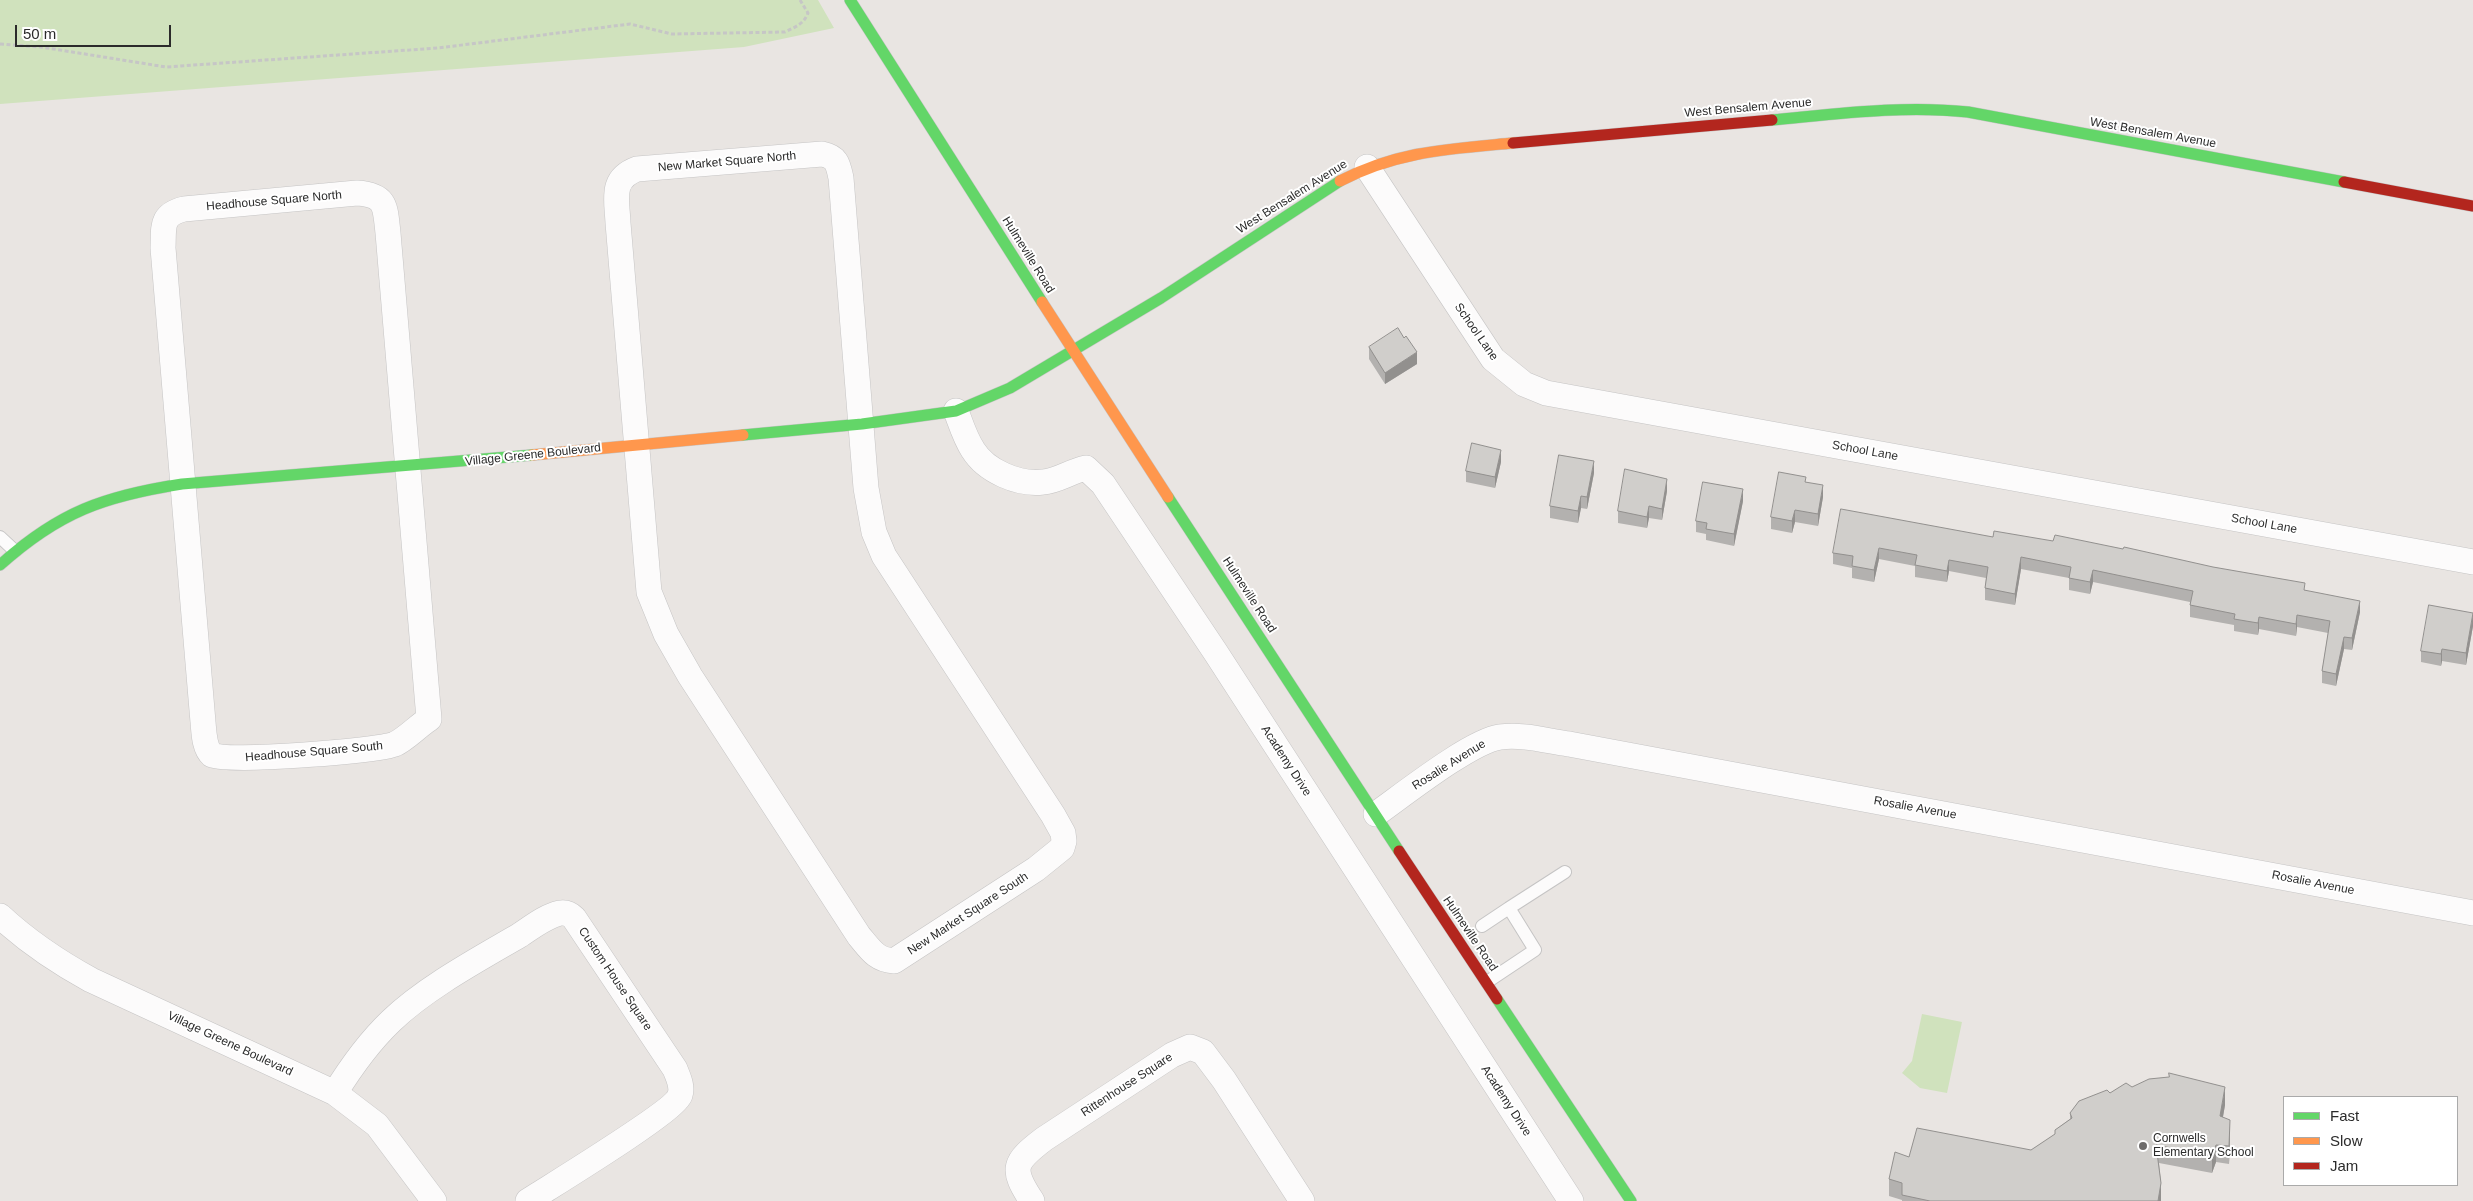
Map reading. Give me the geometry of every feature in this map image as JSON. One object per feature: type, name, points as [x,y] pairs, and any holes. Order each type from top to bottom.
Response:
[{"type":"street","name":"Hulmeville Road","points":[[850,0],[1073,351],[1420,884],[1631,1201]]},
{"type":"street","name":"West Bensalem Avenue","points":[[1073,351],[1161,298],[1329,188],[1367,167],[1398,157],[1430,151],[1893,109],[1928,108],[1968,112],[2473,206]]},
{"type":"street","name":"New Market Square North","points":[[636,445],[616,192],[619,181],[626,173],[636,169],[822,154],[831,156],[837,162],[841,178],[862,424]]},
{"type":"street","name":"School Lane","points":[[1367,167],[1492,359],[1524,384],[1546,393],[2473,562]]},
{"type":"street","name":"Headhouse Square North","points":[[182,484],[163,248],[166,218],[174,212],[184,209],[357,193],[370,194],[380,199],[385,207],[409,466]]},
{"type":"street","name":"Village Greene Boulevard","points":[[0,565],[15,551],[55,521],[79,508],[110,497],[182,484],[409,466],[862,424],[938,415],[956,411],[1010,388],[1073,351]]},
{"type":"street","name":"Academy Drive","points":[[956,411],[974,452],[985,464],[1008,477],[1028,482],[1043,482],[1086,468],[1103,484],[1216,653],[1571,1201]]},
{"type":"street","name":"New Market Square South","points":[[636,445],[649,592],[666,634],[690,676],[859,936],[874,955],[882,960],[894,961],[1036,869],[1062,848],[1064,841],[1063,833],[1053,816],[884,556],[874,532],[869,511],[862,424]]},
{"type":"street","name":"Headhouse Square South","points":[[182,484],[206,745],[213,756],[222,759],[248,759],[395,744],[429,719],[409,466]]},
{"type":"street","name":"Rosalie Avenue","points":[[1376,814],[1466,752],[1490,740],[1519,737],[1569,744],[2473,913]]},
{"type":"street","name":"Custom House Square","points":[[335,1093],[362,1052],[391,1020],[415,1001],[489,953],[546,920],[561,913],[568,913],[574,918],[675,1069],[681,1086],[681,1093],[677,1101],[655,1118],[528,1201]]},
{"type":"street","name":"Village Greene Boulevard","points":[[0,916],[17,932],[54,959],[92,980],[335,1093],[377,1125],[434,1201]]},
{"type":"street","name":"Rittenhouse Square","points":[[1032,1201],[1017,1171],[1017,1165],[1025,1154],[1172,1055],[1190,1046],[1203,1052],[1224,1080],[1302,1201]]},
{"type":"lane","points":[[0,536],[15,551]]},
{"type":"lane","points":[[1482,926],[1565,872]]},
{"type":"lane","points":[[1487,982],[1535,950],[1509,908]]},
{"type":"path","points":[[0,44],[40,47],[166,66],[438,48],[630,24],[672,34],[785,32],[801,24],[806,18],[808,13],[800,0]]},
{"type":"green space","points":[[0,0],[818,0],[834,28],[744,47],[0,104]]},
{"type":"green space","points":[[1922,1014],[1962,1022],[1947,1093],[1920,1088],[1902,1073],[1912,1061]]},
{"type":"building","points":[[1398,328],[1404,338],[1406,336],[1417,352],[1385,373],[1369,347]]},
{"type":"building","points":[[1472,443],[1501,450],[1495,477],[1466,471]]},
{"type":"building","points":[[1559,455],[1594,461],[1587,497],[1581,496],[1578,511],[1550,506]]},
{"type":"building","points":[[1625,469],[1667,479],[1662,509],[1649,506],[1647,517],[1618,511]]},
{"type":"building","points":[[1779,472],[1806,477],[1805,482],[1823,485],[1818,514],[1795,510],[1792,521],[1771,517]]},
{"type":"building","points":[[1703,482],[1743,489],[1734,534],[1706,529],[1707,523],[1696,521]]},
{"type":"building","points":[[1841,509],[1993,537],[1994,531],[2053,541],[2055,535],[2123,549],[2124,547],[2213,567],[2305,583],[2304,590],[2360,601],[2352,638],[2344,637],[2336,674],[2322,671],[2330,621],[2297,615],[2296,624],[2259,617],[2258,623],[2234,619],[2235,614],[2190,605],[2193,591],[2093,570],[2090,582],[2069,578],[2071,567],[2021,557],[2015,594],[1985,588],[1988,567],[1949,560],[1947,571],[1915,565],[1917,555],[1879,548],[1874,570],[1852,566],[1853,556],[1833,553]]},
{"type":"building","points":[[2429,605],[2473,613],[2466,653],[2442,649],[2441,654],[2421,651]]},
{"type":"building","name":"Cornwells Elementary School","points":[[2169,1073],[2225,1087],[2220,1116],[2230,1120],[2229,1146],[2216,1145],[2212,1156],[2156,1145],[2161,1183],[2158,1201],[1930,1201],[1902,1195],[1902,1183],[1889,1179],[1895,1152],[1909,1157],[1917,1128],[2031,1150],[2055,1134],[2055,1130],[2072,1118],[2070,1113],[2079,1101],[2107,1090],[2110,1093],[2126,1083],[2132,1087],[2149,1079],[2169,1077]]},
{"type":"traffic: fast","points":[[850,0],[1042,302]]},
{"type":"traffic: fast","points":[[1772,120],[1894,110],[1919,109],[1968,112],[2344,182]]},
{"type":"traffic: fast","points":[[743,435],[862,424],[956,411],[1010,388],[1161,298],[1340,181]]},
{"type":"traffic: fast","points":[[0,565],[42,532],[63,519],[84,509],[129,494],[182,484],[532,455]]},
{"type":"traffic: fast","points":[[1168,497],[1399,851]]},
{"type":"traffic: fast","points":[[1497,999],[1631,1201]]},
{"type":"traffic: slow","points":[[1340,181],[1361,171],[1403,157],[1445,150],[1513,143]]},
{"type":"traffic: slow","points":[[1042,302],[1168,497]]},
{"type":"traffic: slow","points":[[532,455],[743,435]]},
{"type":"traffic: jam","points":[[1513,143],[1772,120]]},
{"type":"traffic: jam","points":[[2344,182],[2473,206]]},
{"type":"traffic: jam","points":[[1399,851],[1497,999]]},
{"type":"place","name":"Cornwells Elementary School","points":[[2143,1146]]}]
